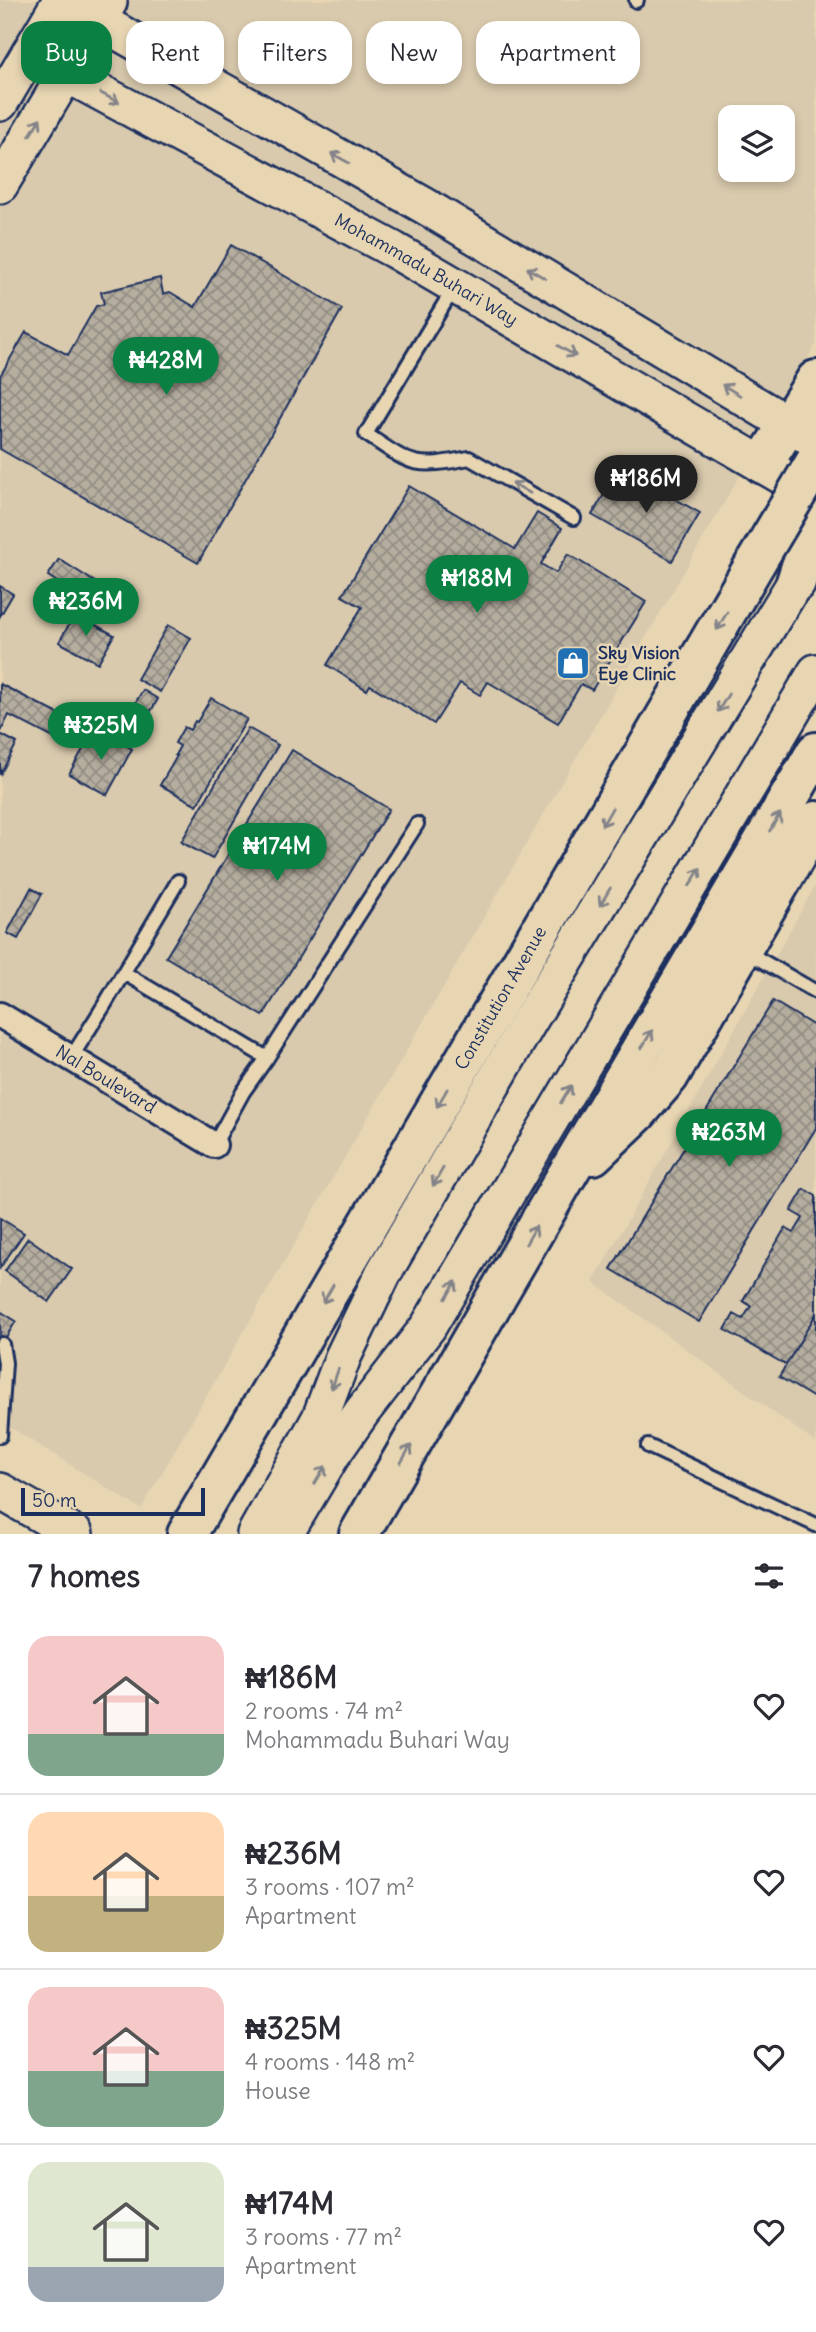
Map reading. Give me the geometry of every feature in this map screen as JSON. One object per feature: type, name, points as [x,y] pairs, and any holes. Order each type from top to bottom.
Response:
[{"type":"main road","points":[[49,21],[61,0],[104,10],[803,433]]},
{"type":"main road","points":[[0,103],[21,68]]},
{"type":"main road","points":[[0,185],[60,84]]},
{"type":"main road","name":"Mohammadu Buhari Way","points":[[85,84],[394,250],[816,496]]},
{"type":"main road","points":[[763,464],[803,433],[816,380]]},
{"type":"main road","name":"Constitution Avenue","points":[[187,1534],[816,461]]},
{"type":"main road","points":[[796,582],[816,519]]},
{"type":"main road","name":"Constitution Avenue","points":[[255,1534],[320,1418],[343,1357],[383,1274],[528,1023],[816,547]]},
{"type":"main road","points":[[285,1534],[332,1455],[428,1327],[816,671]]},
{"type":"main road","points":[[359,1534],[816,752]]},
{"type":"main road","points":[[561,1185],[637,1114],[669,1076],[816,821]]},
{"type":"main road","points":[[0,1491],[75,1534]]},
{"type":"street","name":"Nal Boulevard","points":[[0,1015],[214,1144]]},
{"type":"lane","points":[[455,286],[366,434],[412,463],[438,464],[469,458],[574,518]]},
{"type":"lane","points":[[214,1144],[243,1092],[417,824]]},
{"type":"lane","points":[[71,1058],[178,881]]},
{"type":"lane","points":[[742,949],[816,992]]},
{"type":"lane","points":[[124,973],[267,1058]]},
{"type":"lane","points":[[0,1436],[5,1363],[2,1344]]},
{"type":"lane","points":[[648,1446],[816,1525]]},
{"type":"shaded area","points":[[0,0],[816,0],[816,344],[141,1509],[0,1421]]},
{"type":"shaded area","points":[[816,884],[816,1443],[593,1282]]},
{"type":"building","points":[[231,245],[342,309],[198,563],[0,449],[0,376],[26,332],[68,355],[96,306],[104,304],[101,292],[160,278],[163,294],[170,292],[195,307]]},
{"type":"building","points":[[628,472],[700,513],[672,561],[592,515],[613,479]]},
{"type":"building","points":[[409,486],[515,549],[537,513],[562,528],[541,564],[556,573],[568,554],[646,602],[592,690],[581,684],[558,723],[488,682],[480,695],[460,683],[434,724],[370,685],[367,690],[327,665],[362,607],[342,596]]},
{"type":"building","points":[[59,559],[98,584],[87,601],[48,576]]},
{"type":"building","points":[[0,586],[13,594],[0,616]]},
{"type":"building","points":[[75,614],[114,635],[98,663],[59,642]]},
{"type":"building","points":[[168,625],[191,638],[160,692],[137,679]]},
{"type":"building","points":[[0,684],[76,723],[65,744],[9,715],[0,733]]},
{"type":"building","points":[[143,690],[158,699],[145,721],[130,712]]},
{"type":"building","points":[[211,698],[247,719],[197,805],[160,785],[177,756],[175,755],[180,746],[175,743],[184,727],[190,730]]},
{"type":"building","points":[[95,728],[132,749],[107,795],[69,774]]},
{"type":"building","points":[[248,728],[278,745],[212,859],[181,842]]},
{"type":"building","points":[[0,734],[17,743],[0,775]]},
{"type":"building","points":[[292,750],[389,809],[263,1016],[166,957]]},
{"type":"building","points":[[31,888],[42,894],[18,939],[7,933]]},
{"type":"building","points":[[773,1001],[816,1027],[816,1128],[699,1322],[611,1269]]},
{"type":"building","points":[[804,1189],[816,1196],[816,1314],[786,1365],[725,1330],[734,1314],[743,1319],[751,1306],[743,1301],[785,1228],[794,1233],[803,1218],[791,1211]]},
{"type":"building","points":[[0,1218],[24,1233],[0,1268]]},
{"type":"building","points":[[28,1238],[72,1269],[49,1302],[5,1271]]},
{"type":"building","points":[[0,1311],[16,1321],[0,1347]]},
{"type":"building","points":[[816,1314],[816,1399],[779,1377]]},
{"type":"place","name":"Sky Vision Eye Clinic","points":[[573,663]]}]
